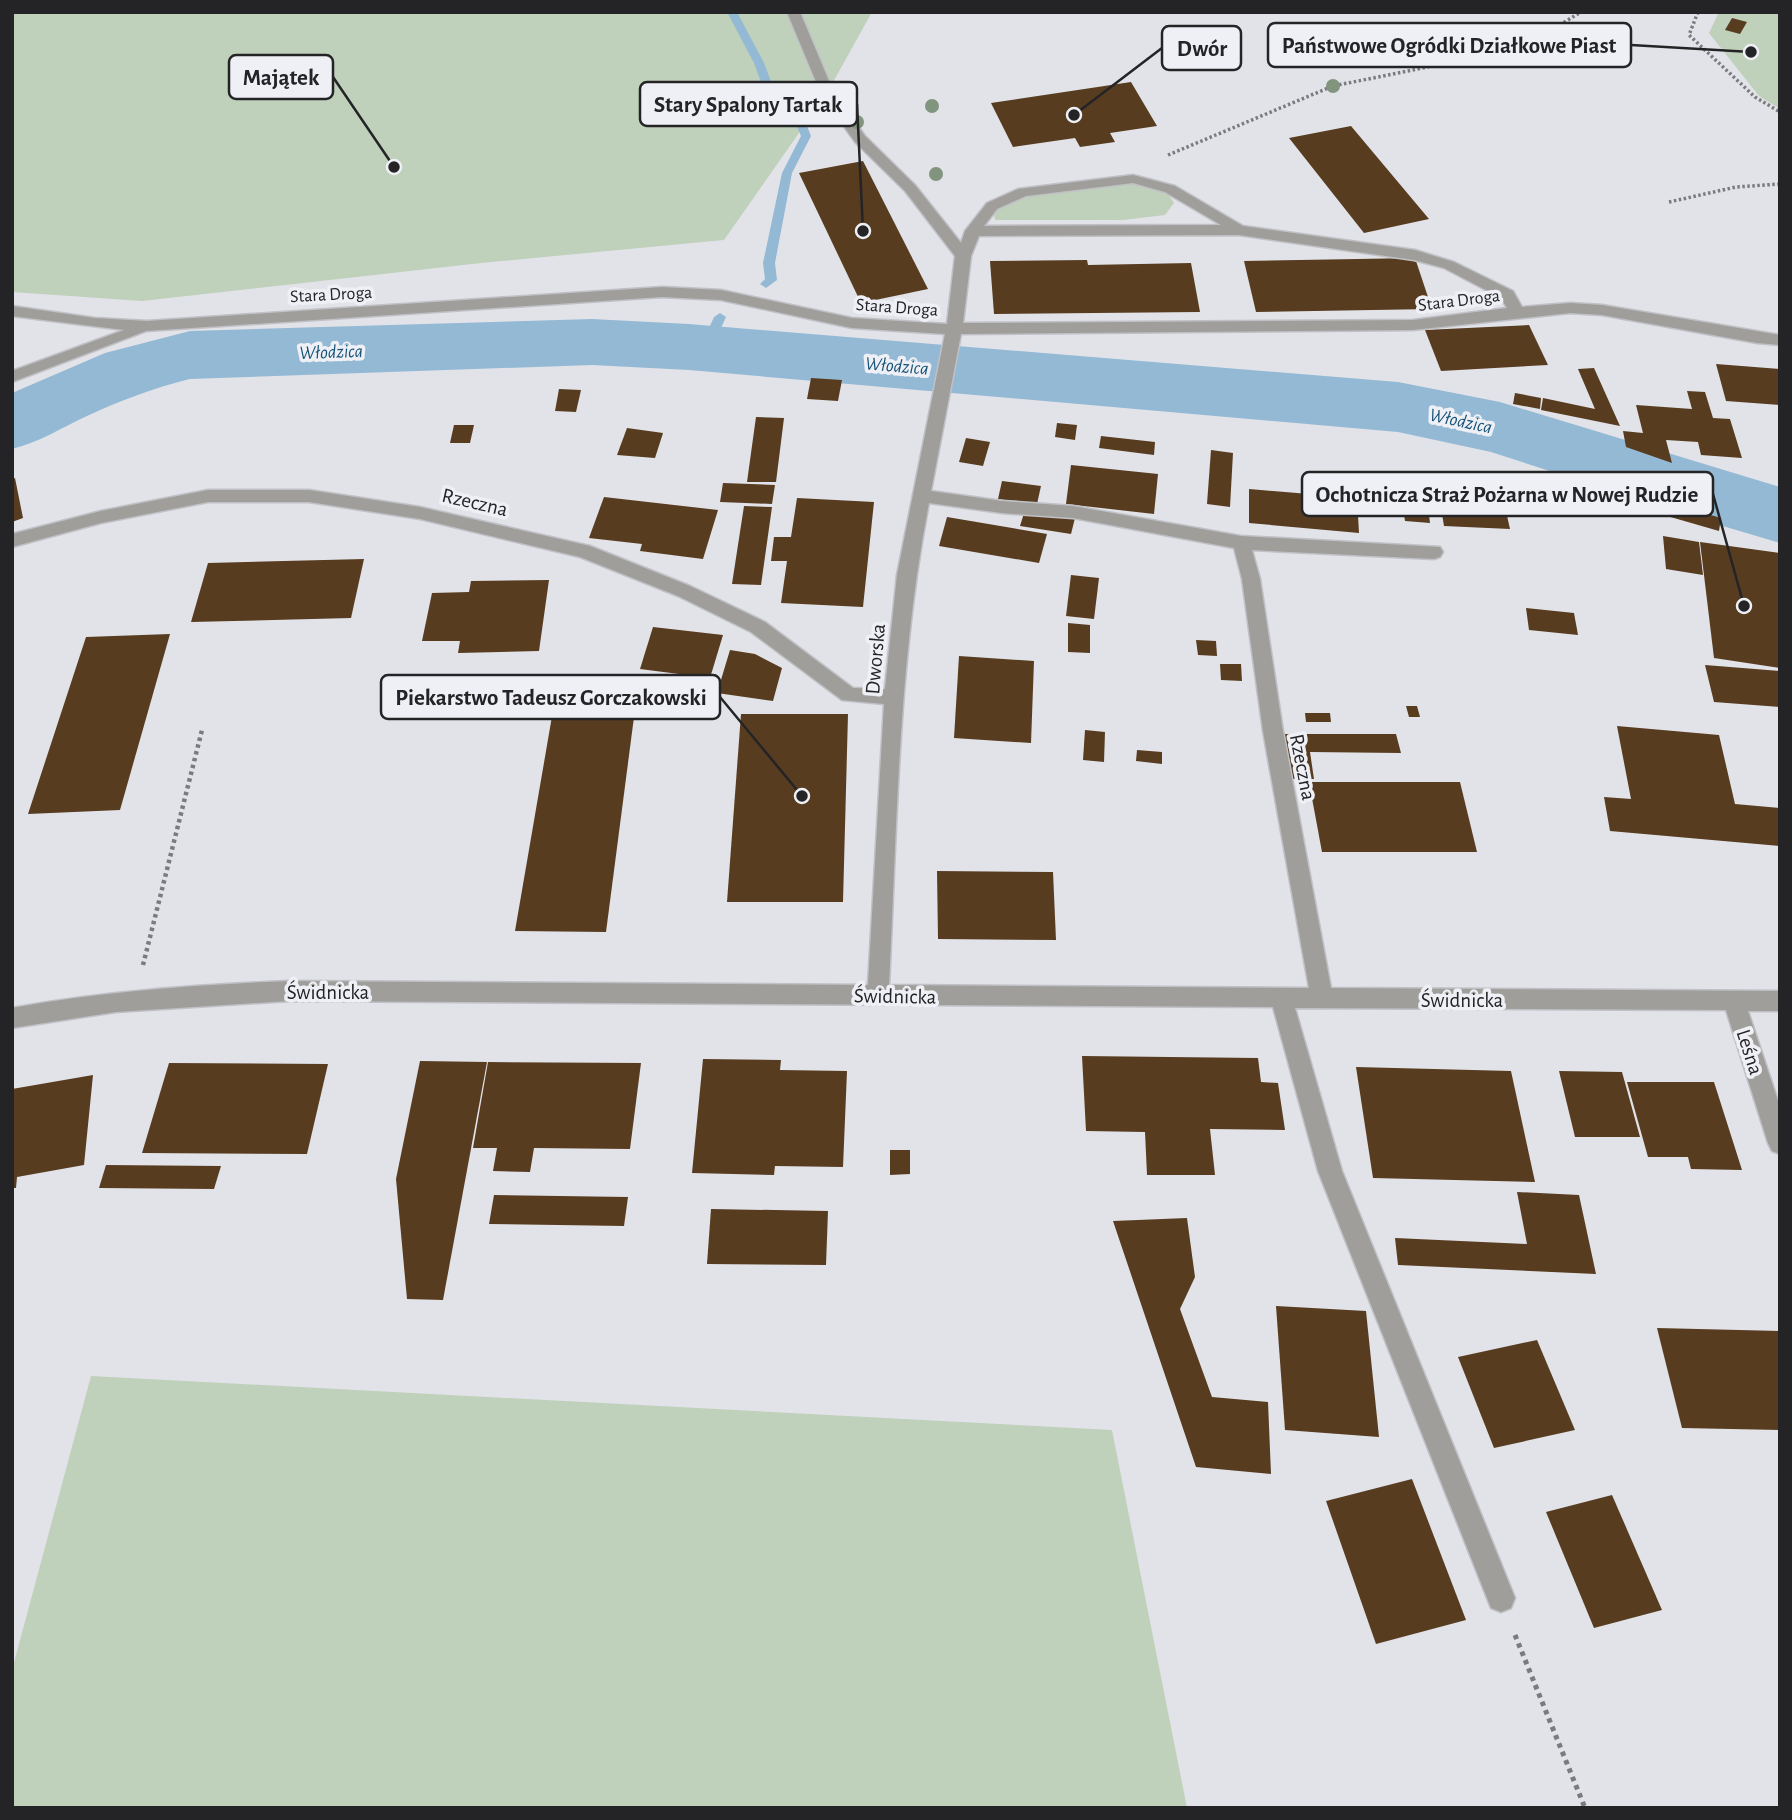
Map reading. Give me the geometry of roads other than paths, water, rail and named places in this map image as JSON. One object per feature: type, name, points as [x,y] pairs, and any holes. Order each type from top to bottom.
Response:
[{"type":"street","points":[[793,12],[827,93],[860,139],[910,187],[963,257]]},
{"type":"street","points":[[973,231],[992,206],[1023,192],[1133,178],[1170,189],[1239,230]]},
{"type":"street","points":[[973,231],[1239,230],[1415,255],[1449,265],[1507,295],[1517,312]]},
{"type":"street","name":"Dworska","points":[[878,996],[894,697],[906,575],[952,338],[963,257],[973,231]]},
{"type":"street","name":"Stara Droga","points":[[12,311],[95,323],[147,326],[662,292],[721,295],[852,323],[952,338],[1413,325],[1517,312],[1602,310],[1780,340]]},
{"type":"street","points":[[12,377],[147,326]]},
{"type":"street","name":"Rzeczna","points":[[12,541],[101,517],[208,496],[309,496],[420,513],[597,556],[684,591],[758,627],[849,695],[894,697]]},
{"type":"street","points":[[921,496],[1002,507],[1073,512],[1241,543],[1434,552]]},
{"type":"street","name":"Rzeczna","points":[[1241,543],[1251,579],[1273,731],[1322,999]]},
{"type":"street","name":"Świdnicka","points":[[12,1018],[61,1008],[135,1000],[289,991],[1780,1001]]},
{"type":"street","points":[[1282,999],[1288,1030],[1330,1171],[1501,1598]]},
{"type":"street","name":"Leśna","points":[[1734,1001],[1780,1143]]},
{"type":"waterway","points":[[732,12],[759,63],[768,88],[795,108],[806,136],[787,173],[769,263],[771,280],[766,284]]},
{"type":"waterway","points":[[706,348],[720,317]]},
{"type":"waterway","name":"Włodzica","points":[[12,424],[60,399],[130,370],[190,355],[592,342],[689,347],[1398,407],[1500,428],[1780,515]]},
{"type":"place","name":"Państwowe Ogródki Działkowe Piast","points":[[1751,52]]},
{"type":"place","name":"Dwór","points":[[1074,115]]},
{"type":"place","name":"Majątek","points":[[394,167]]},
{"type":"place","name":"Stary Spalony Tartak","points":[[863,231]]},
{"type":"place","name":"Ochotnicza Straż Pożarna w Nowej Rudzie","points":[[1744,606]]},
{"type":"place","name":"Piekarstwo Tadeusz Gorczakowski","points":[[802,796]]}]
